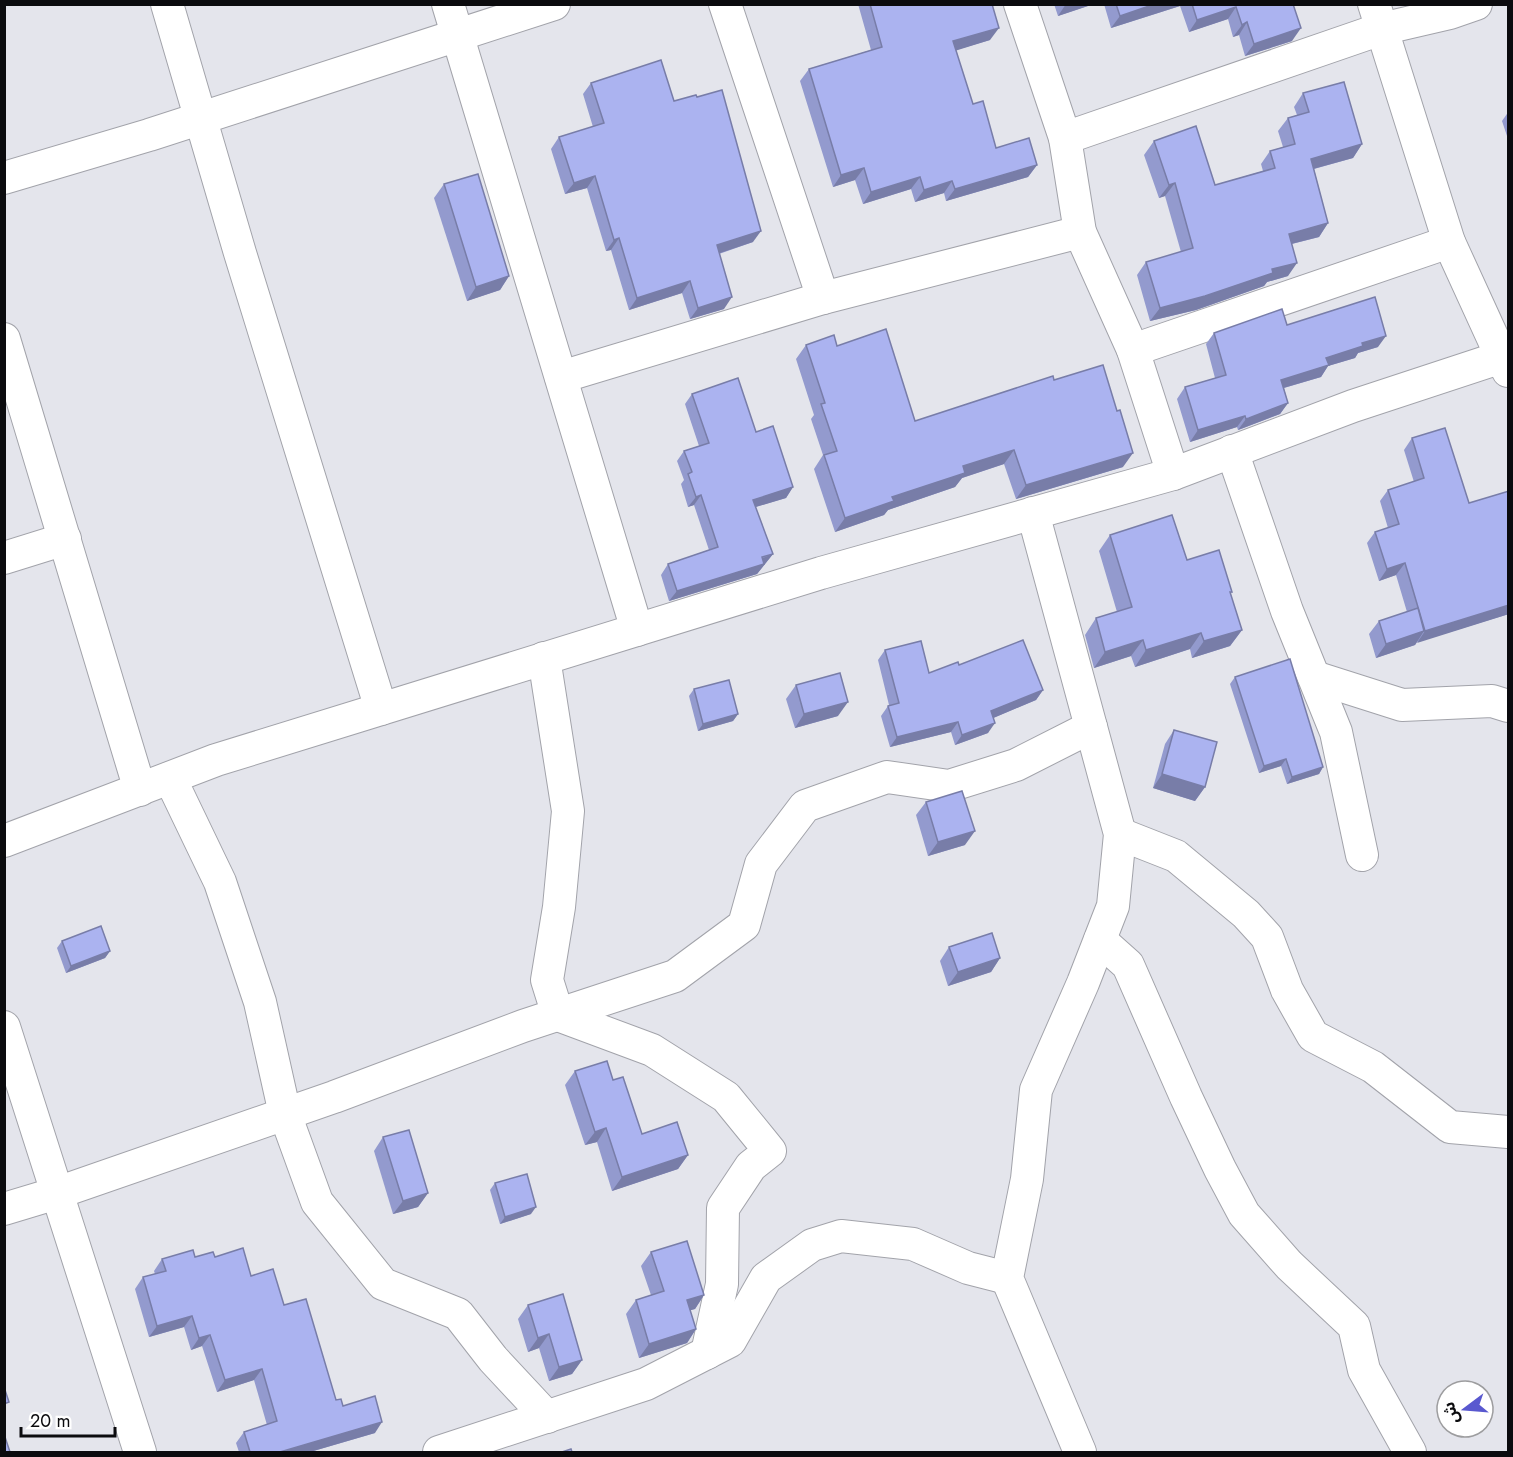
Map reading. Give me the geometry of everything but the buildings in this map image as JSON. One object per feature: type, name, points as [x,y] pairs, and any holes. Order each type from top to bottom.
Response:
[{"type":"street","points":[[167,4],[244,264],[381,709]]},
{"type":"street","points":[[448,4],[637,630]]},
{"type":"street","points":[[4,178],[202,118],[554,4]]},
{"type":"street","points":[[725,4],[824,298]]},
{"type":"street","points":[[1020,4],[1065,138],[1080,232],[1133,350],[1173,474]]},
{"type":"street","points":[[1065,138],[1377,17],[1450,13],[1476,4]]},
{"type":"street","points":[[4,842],[216,760],[821,573],[1173,474],[1353,406],[1507,361],[1449,242],[1377,17]]},
{"type":"street","points":[[561,377],[824,298],[1080,232]]},
{"type":"street","points":[[1133,350],[1449,242]]},
{"type":"street","points":[[4,339],[140,790]]},
{"type":"street","points":[[1233,451],[1287,611],[1336,732],[1362,855]]},
{"type":"street","points":[[1033,513],[1120,834],[1113,906],[1036,1090],[1027,1179],[1007,1278],[1080,1452]]},
{"type":"street","points":[[4,558],[65,539]]},
{"type":"street","points":[[544,658],[568,811],[559,906],[547,980],[558,1015]]},
{"type":"street","points":[[1314,677],[1402,705],[1492,701],[1509,706]]},
{"type":"street","points":[[4,1209],[57,1193],[285,1114],[558,1015],[675,976],[744,925],[761,864],[806,806],[887,777],[949,786],[1016,765],[1091,727]]},
{"type":"street","points":[[170,778],[220,882],[260,1002],[285,1114],[317,1202],[383,1284],[458,1314],[493,1359],[547,1417]]},
{"type":"street","points":[[1120,834],[1176,856],[1246,914],[1267,937],[1287,990],[1312,1036],[1373,1067],[1449,1127],[1509,1132]]},
{"type":"street","points":[[1100,940],[1128,965],[1186,1097],[1244,1214],[1288,1265],[1354,1326],[1364,1370],[1410,1452]]},
{"type":"street","points":[[558,1015],[652,1050],[726,1097],[770,1151],[751,1166],[723,1208],[722,1284],[707,1353]]},
{"type":"street","points":[[4,1027],[140,1452]]},
{"type":"street","points":[[439,1452],[646,1384],[730,1341],[766,1278],[812,1245],[841,1236],[913,1244],[968,1268],[1007,1278]]}]
